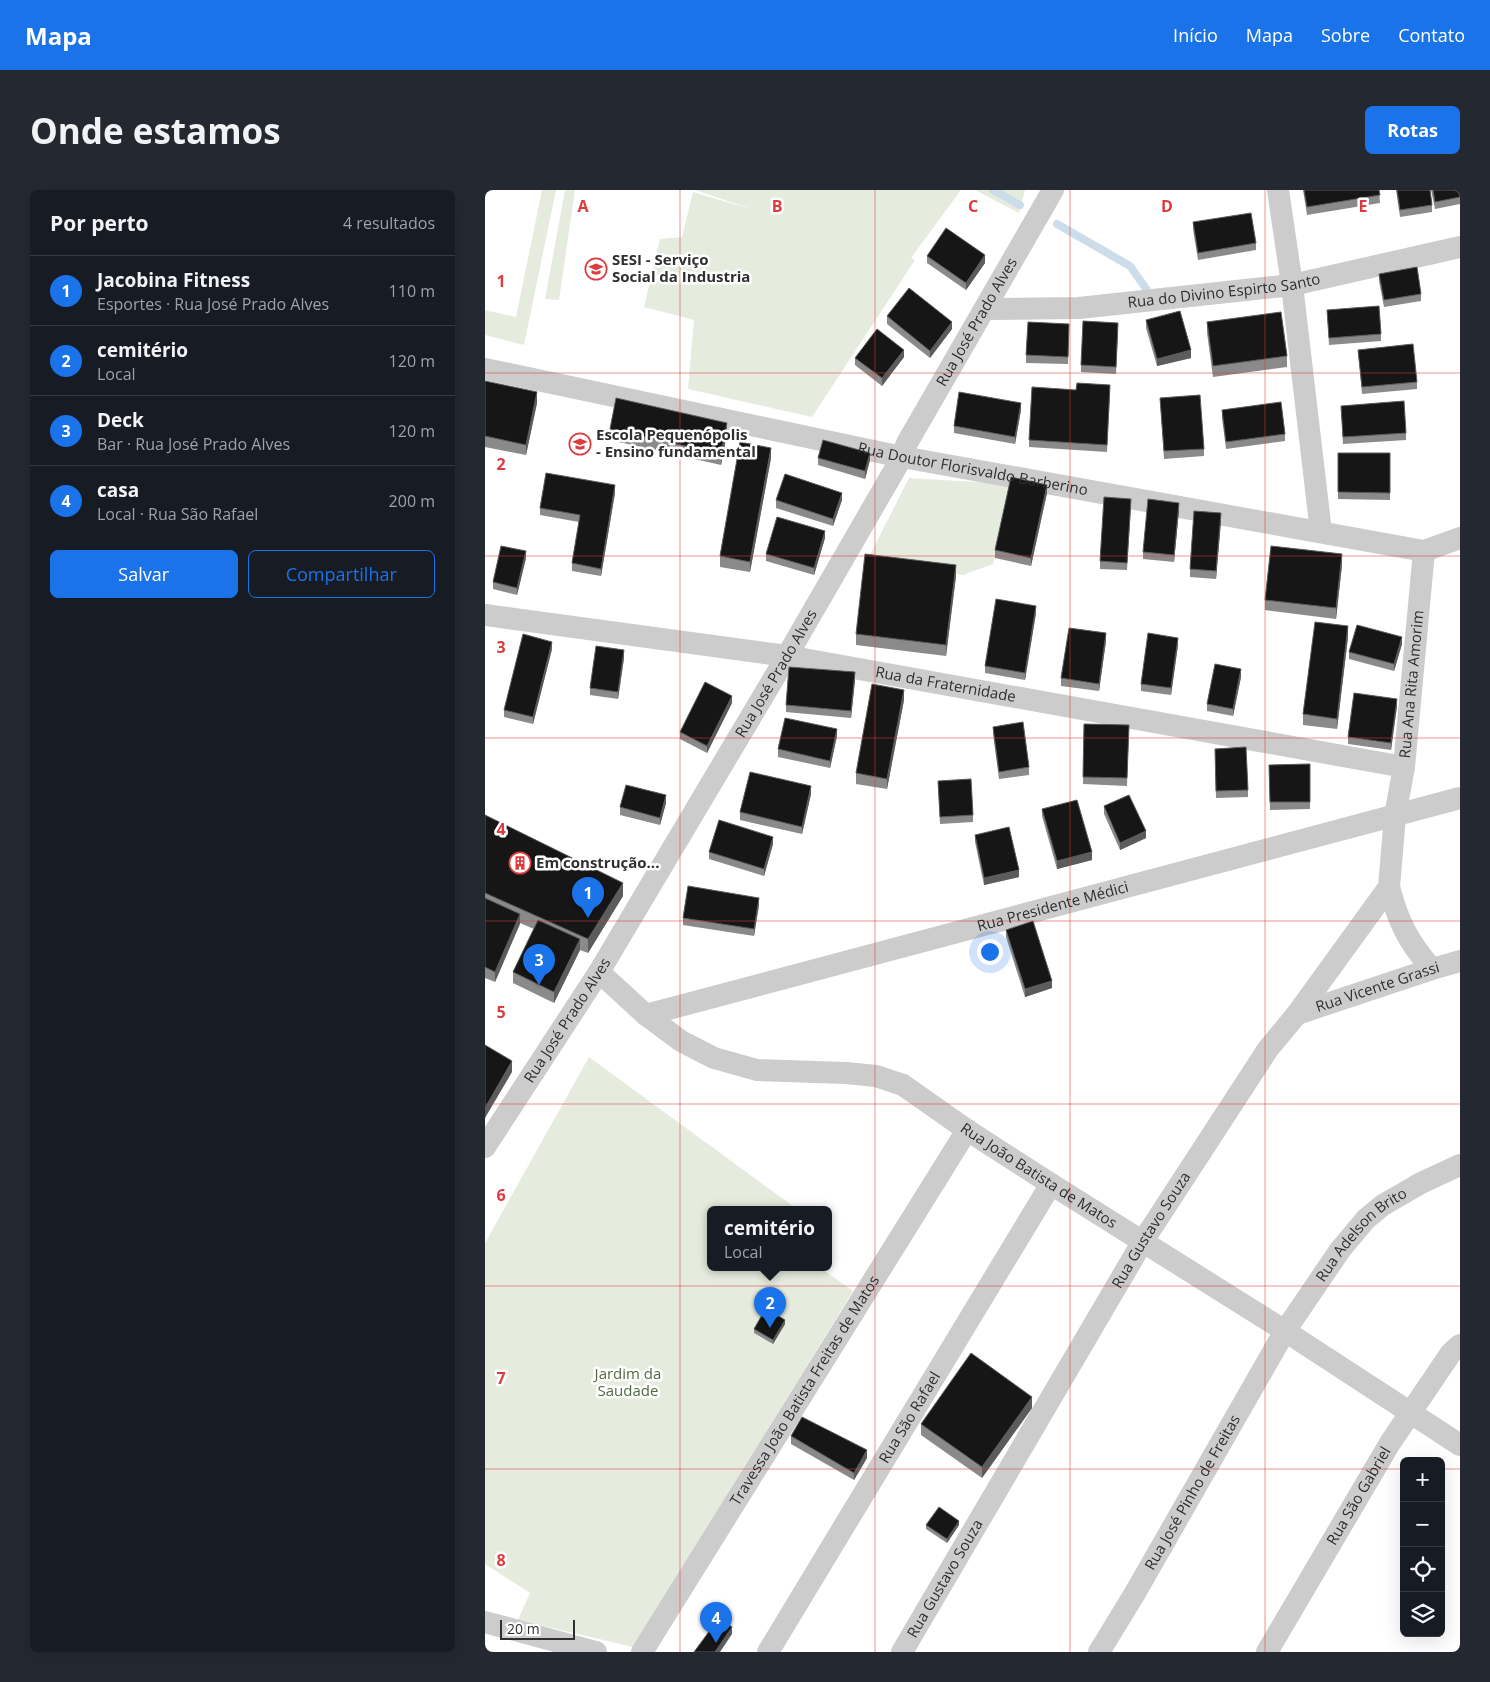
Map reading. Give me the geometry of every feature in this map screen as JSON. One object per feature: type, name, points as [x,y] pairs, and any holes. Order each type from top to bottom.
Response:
[{"type":"street","name":"Rua José Prado Alves","points":[[485,1147],[599,972],[787,656],[1053,190]]},
{"type":"street","points":[[1278,190],[1292,285],[1321,532]]},
{"type":"street","name":"Rua do Divino Espirto Santo","points":[[985,309],[1079,308],[1292,285],[1460,247]]},
{"type":"street","name":"Rua Doutor Florisvaldo Barberino","points":[[485,369],[902,457],[1424,551]]},
{"type":"street","points":[[1424,551],[1460,538]]},
{"type":"street","name":"Rua Ana Rita Amorim","points":[[1395,816],[1404,767],[1424,551]]},
{"type":"street","name":"Rua da Fraternidade","points":[[485,615],[787,656],[1404,767]]},
{"type":"street","name":"Rua Presidente Médici","points":[[646,1015],[1460,798]]},
{"type":"street","points":[[1395,816],[1389,887],[1394,909],[1415,950],[1432,969]]},
{"type":"street","name":"Rua Gustavo Souza","points":[[902,1652],[1143,1241],[1268,1048],[1297,1014],[1389,887]]},
{"type":"street","name":"Rua Vicente Grassi","points":[[1297,1014],[1460,961]]},
{"type":"street","name":"Rua João Batista de Matos","points":[[599,972],[646,1015],[681,1041],[715,1058],[757,1070],[876,1076],[903,1085],[967,1130],[1460,1444]]},
{"type":"street","name":"Travessa João Batista Freitas de Matos","points":[[642,1652],[967,1130]]},
{"type":"street","name":"Rua Adelson Brito","points":[[1285,1331],[1340,1250],[1366,1219],[1383,1205],[1421,1183],[1460,1166]]},
{"type":"street","name":"Rua São Rafael","points":[[768,1652],[1051,1184]]},
{"type":"street","name":"Rua José Pinho de Freitas","points":[[1099,1652],[1135,1594],[1285,1331]]},
{"type":"street","name":"Rua São Gabriel","points":[[1267,1652],[1355,1501],[1411,1412],[1451,1353],[1460,1345]]},
{"type":"street","points":[[485,1622],[596,1652]]},
{"type":"green space","points":[[542,190],[556,190],[524,345],[485,335],[485,310],[516,317]]},
{"type":"green space","points":[[565,190],[575,190],[559,300],[545,299]]},
{"type":"green space","points":[[695,190],[961,190],[911,258],[915,260],[812,417],[688,389],[694,320],[644,307],[660,239],[682,237],[693,192],[754,210]]},
{"type":"green space","points":[[975,190],[1025,190],[1019,213]]},
{"type":"green space","points":[[909,478],[1011,484],[993,564],[963,575],[869,557]]},
{"type":"green space","name":"Jardim da Saudade","points":[[589,1057],[793,1206],[707,1206],[707,1271],[825,1271],[853,1291],[633,1647],[518,1620],[530,1593],[485,1564],[485,1243]]},
{"type":"building","points":[[1304,190],[1379,190],[1380,195],[1307,207]]},
{"type":"building","points":[[1397,190],[1430,190],[1432,205],[1400,210]]},
{"type":"building","points":[[1433,190],[1460,190],[1460,197],[1435,202]]},
{"type":"building","points":[[1251,213],[1256,243],[1198,253],[1193,222]]},
{"type":"building","points":[[946,228],[985,255],[966,283],[927,256]]},
{"type":"building","points":[[1417,267],[1421,294],[1384,300],[1379,274]]},
{"type":"building","points":[[909,288],[952,322],[930,351],[887,316]]},
{"type":"building","points":[[1379,306],[1381,334],[1329,338],[1327,310]]},
{"type":"building","points":[[1180,311],[1191,350],[1157,359],[1146,320]]},
{"type":"building","points":[[1281,312],[1287,356],[1213,366],[1207,322]]},
{"type":"building","points":[[1083,321],[1118,323],[1116,367],[1081,365]]},
{"type":"building","points":[[1028,322],[1069,324],[1068,357],[1026,355]]},
{"type":"building","points":[[877,329],[904,350],[882,378],[855,358]]},
{"type":"building","points":[[1413,344],[1417,382],[1362,387],[1358,350]]},
{"type":"building","points":[[485,381],[537,392],[526,445],[485,436]]},
{"type":"building","points":[[1077,383],[1110,385],[1107,445],[1029,440],[1032,387],[1076,390]]},
{"type":"building","points":[[959,392],[1021,403],[1015,437],[954,426]]},
{"type":"building","points":[[1200,395],[1204,449],[1164,451],[1160,398]]},
{"type":"building","points":[[616,398],[727,423],[721,454],[610,429]]},
{"type":"building","points":[[1404,401],[1406,433],[1343,437],[1341,406]]},
{"type":"building","points":[[1281,402],[1285,434],[1226,442],[1222,410]]},
{"type":"building","points":[[823,440],[870,453],[865,471],[818,458]]},
{"type":"building","points":[[740,442],[771,448],[750,562],[720,556]]},
{"type":"building","points":[[1338,453],[1390,453],[1390,493],[1338,492]]},
{"type":"building","points":[[546,473],[615,485],[601,569],[572,563],[580,515],[540,508]]},
{"type":"building","points":[[785,474],[842,493],[833,519],[776,500]]},
{"type":"building","points":[[1011,477],[1047,485],[1031,558],[995,550]]},
{"type":"building","points":[[1104,497],[1131,499],[1127,563],[1100,561]]},
{"type":"building","points":[[1148,499],[1179,503],[1174,555],[1143,552]]},
{"type":"building","points":[[1194,511],[1221,513],[1216,571],[1190,569]]},
{"type":"building","points":[[777,517],[825,531],[814,568],[766,554]]},
{"type":"building","points":[[501,546],[526,551],[517,588],[493,582]]},
{"type":"building","points":[[1271,546],[1342,554],[1336,608],[1265,600]]},
{"type":"building","points":[[865,554],[956,565],[946,645],[856,634]]},
{"type":"building","points":[[996,599],[1036,606],[1025,673],[985,666]]},
{"type":"building","points":[[1315,622],[1348,626],[1337,719],[1303,714]]},
{"type":"building","points":[[1357,625],[1402,637],[1394,664],[1349,652]]},
{"type":"building","points":[[1069,628],[1106,633],[1099,684],[1061,678]]},
{"type":"building","points":[[1148,633],[1178,638],[1171,688],[1141,684]]},
{"type":"building","points":[[523,634],[552,642],[533,717],[504,710]]},
{"type":"building","points":[[596,646],[624,650],[618,692],[590,688]]},
{"type":"building","points":[[1215,664],[1241,669],[1233,709],[1207,704]]},
{"type":"building","points":[[789,667],[855,672],[851,711],[786,705]]},
{"type":"building","points":[[705,682],[732,696],[707,746],[680,732]]},
{"type":"building","points":[[872,684],[904,690],[887,779],[856,773]]},
{"type":"building","points":[[1354,693],[1397,699],[1391,743],[1348,737]]},
{"type":"building","points":[[785,718],[837,729],[830,761],[778,749]]},
{"type":"building","points":[[1023,722],[1029,767],[999,772],[993,727]]},
{"type":"building","points":[[1084,724],[1129,725],[1127,778],[1083,777]]},
{"type":"building","points":[[1246,747],[1248,790],[1216,791],[1215,749]]},
{"type":"building","points":[[1310,764],[1310,802],[1270,802],[1269,765]]},
{"type":"building","points":[[750,772],[811,786],[802,827],[740,812]]},
{"type":"building","points":[[971,779],[973,815],[940,817],[938,781]]},
{"type":"building","points":[[626,785],[666,795],[660,818],[620,807]]},
{"type":"building","points":[[1129,795],[1146,831],[1120,843],[1104,806]]},
{"type":"building","points":[[1077,800],[1092,852],[1057,861],[1042,809]]},
{"type":"building","name":"Em construção...","points":[[485,815],[623,883],[588,939],[485,893]]},
{"type":"building","points":[[719,820],[773,837],[764,869],[709,852]]},
{"type":"building","points":[[1009,827],[1019,870],[984,878],[975,835]]},
{"type":"building","points":[[688,886],[759,898],[754,929],[683,918]]},
{"type":"building","points":[[485,898],[520,914],[495,972],[485,967]]},
{"type":"building","points":[[538,920],[580,939],[554,992],[513,972]]},
{"type":"building","points":[[1033,921],[1052,981],[1025,989],[1006,930]]},
{"type":"building","points":[[485,1045],[512,1061],[485,1108]]},
{"type":"building","points":[[766,1308],[785,1320],[773,1340],[754,1329]]},
{"type":"building","points":[[971,1353],[1032,1397],[982,1467],[921,1424]]},
{"type":"building","points":[[802,1417],[867,1450],[854,1473],[791,1436]]},
{"type":"building","points":[[939,1507],[959,1521],[947,1539],[926,1525]]},
{"type":"building","points":[[719,1618],[732,1627],[715,1652],[694,1652]]},
{"type":"waterway","points":[[993,190],[1020,205]]},
{"type":"waterway","points":[[1057,224],[1130,266],[1147,290]]},
{"type":"place","name":"SESI - Serviço Social da Industria","points":[[596,269]]},
{"type":"place","name":"Escola Pequenópolis - Ensino fundamental","points":[[580,444]]},
{"type":"place","name":"Em construção...","points":[[520,863]]},
{"type":"place","name":"Jacobina Fitness","points":[[588,918]]},
{"type":"place","name":"Deck","points":[[539,985]]},
{"type":"place","name":"cemitério","points":[[770,1328]]},
{"type":"place","name":"casa","points":[[716,1643]]}]
